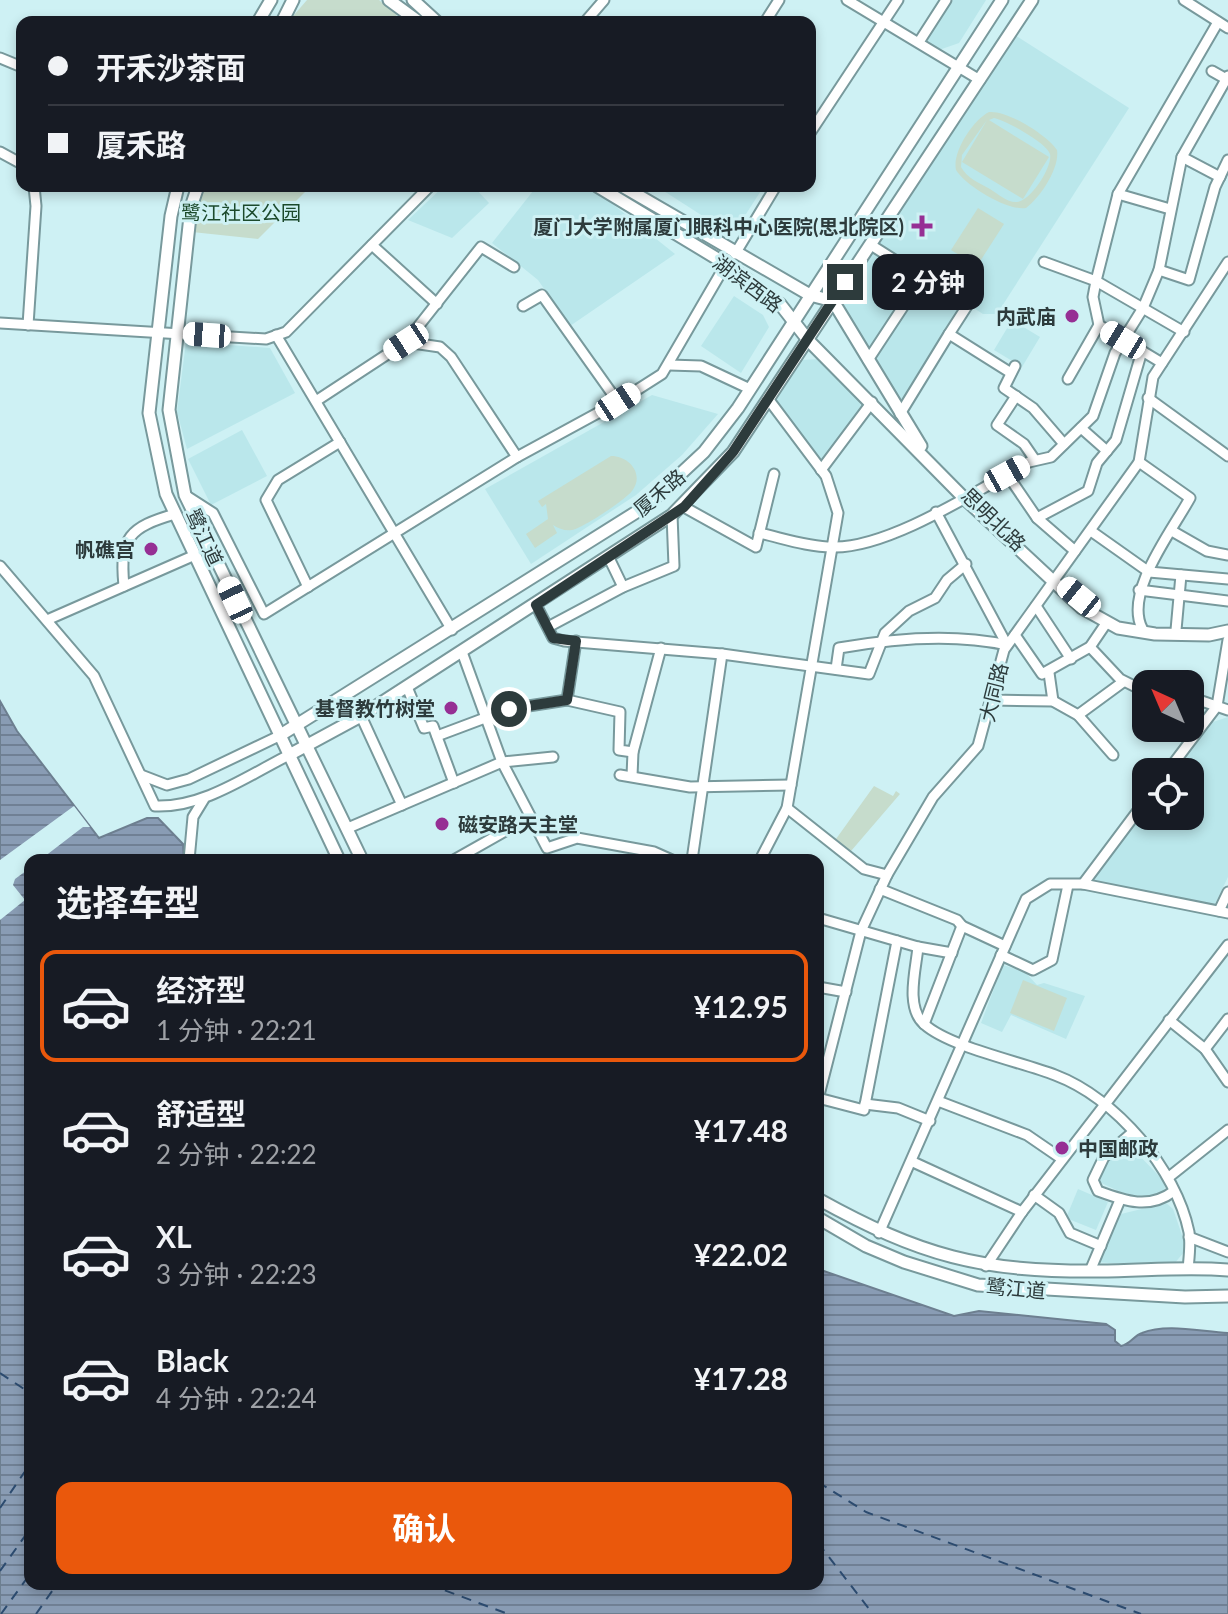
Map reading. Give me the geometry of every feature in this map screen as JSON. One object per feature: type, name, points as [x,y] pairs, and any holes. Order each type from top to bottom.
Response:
[{"type":"main road","points":[[286,16],[300,0]]},
{"type":"main road","points":[[389,0],[411,16]]},
{"type":"main road","name":"厦禾路","points":[[279,736],[646,506],[704,452],[750,389],[1002,0]]},
{"type":"main road","name":"厦禾路","points":[[289,755],[361,716],[684,507],[733,452],[769,400],[1032,0]]},
{"type":"main road","points":[[414,1],[430,16]]},
{"type":"main road","name":"鹭江道","points":[[177,192],[149,413],[166,494],[336,854]]},
{"type":"main road","name":"鹭江道","points":[[196,192],[191,207],[169,410],[185,495],[359,854]]},
{"type":"main road","name":"湖滨西路","points":[[607,192],[726,264],[780,304],[808,340]]},
{"type":"main road","name":"湖滨西路","points":[[632,192],[810,295],[833,301]]},
{"type":"main road","name":"思明北路","points":[[833,301],[900,414],[935,462],[966,496]]},
{"type":"main road","name":"思明北路","points":[[808,340],[1082,608],[1107,622],[1155,634],[1209,635],[1228,631]]},
{"type":"main road","points":[[859,389],[868,391],[880,381]]},
{"type":"main road","name":"思明北路","points":[[1053,579],[1095,610],[1142,628],[1213,629],[1228,624]]},
{"type":"main road","name":"鹭江道","points":[[824,1202],[879,1233],[945,1257],[986,1266],[1090,1271],[1228,1270]]},
{"type":"main road","name":"鹭江道","points":[[824,1222],[866,1246],[904,1262],[978,1285],[1169,1297],[1228,1296]]},
{"type":"street","points":[[590,16],[604,0]]},
{"type":"street","points":[[847,0],[980,80]]},
{"type":"street","points":[[816,124],[898,0]]},
{"type":"street","points":[[919,42],[946,0]]},
{"type":"street","points":[[1184,0],[1228,28]]},
{"type":"street","points":[[1068,379],[1099,325],[1093,297],[1118,194],[1218,22]]},
{"type":"street","points":[[759,533],[832,548],[897,531],[1035,460],[1051,457],[1093,416],[1123,340],[1143,308],[1159,270],[1182,157],[1227,78],[1212,71]]},
{"type":"street","points":[[1159,270],[1189,280],[1225,170],[1182,157]]},
{"type":"street","points":[[28,325],[35,192]]},
{"type":"street","points":[[0,323],[266,339],[286,332],[424,192]]},
{"type":"street","points":[[735,254],[772,192]]},
{"type":"street","points":[[1118,194],[1170,209]]},
{"type":"street","points":[[372,245],[437,304]]},
{"type":"street","points":[[871,245],[967,306],[900,414]]},
{"type":"street","points":[[316,401],[406,342],[481,247],[514,267]]},
{"type":"street","points":[[1044,262],[1096,281],[1184,332]]},
{"type":"street","name":"大同路","points":[[824,1075],[861,931],[880,889],[933,797],[978,746],[995,674],[1007,645],[1139,462],[1153,377],[1228,262]]},
{"type":"street","points":[[247,626],[517,457],[618,402],[662,374],[726,264]]},
{"type":"street","points":[[868,360],[922,278]]},
{"type":"street","points":[[523,306],[542,295],[618,402]]},
{"type":"street","points":[[1099,325],[1162,363]]},
{"type":"street","points":[[949,334],[1013,370],[1004,388],[1033,408],[1064,444]]},
{"type":"street","points":[[276,335],[452,630]]},
{"type":"street","points":[[406,342],[440,347],[451,357],[517,457]]},
{"type":"street","points":[[1037,518],[1088,491],[1097,463],[1116,440],[1142,351]]},
{"type":"street","points":[[669,365],[701,366],[750,389]]},
{"type":"street","points":[[1016,396],[997,425],[1024,444],[1035,460]]},
{"type":"street","points":[[1148,398],[1228,456]]},
{"type":"street","points":[[763,854],[787,808],[838,513],[833,491],[821,470],[769,400]]},
{"type":"street","points":[[821,470],[872,402]]},
{"type":"street","points":[[1081,428],[1107,451]]},
{"type":"street","points":[[308,587],[266,500],[278,480],[340,442]]},
{"type":"street","points":[[1139,462],[1190,498],[1139,590],[1136,616],[1142,628]]},
{"type":"street","points":[[684,507],[756,547],[774,474]]},
{"type":"street","points":[[1007,474],[1037,518],[1075,551]]},
{"type":"street","points":[[185,495],[213,513],[264,614]]},
{"type":"street","points":[[936,512],[1007,645]]},
{"type":"street","points":[[124,586],[121,562],[135,530],[144,523],[175,514]]},
{"type":"street","points":[[548,627],[623,587],[674,566],[672,515]]},
{"type":"street","points":[[1091,531],[1149,572],[1228,579]]},
{"type":"street","points":[[1172,531],[1207,551],[1228,555]]},
{"type":"street","points":[[47,620],[195,555]]},
{"type":"street","points":[[609,558],[623,587]]},
{"type":"street","points":[[536,605],[553,638],[722,654],[869,674],[885,633],[909,611],[935,598],[947,580],[966,564]]},
{"type":"street","points":[[0,566],[94,676],[141,775]]},
{"type":"street","points":[[1176,630],[1181,575]]},
{"type":"street","points":[[1139,590],[1228,601]]},
{"type":"street","points":[[1036,606],[1071,659]]},
{"type":"street","points":[[1015,635],[1042,674],[1049,673],[1090,647],[1107,622]]},
{"type":"street","points":[[836,669],[839,648],[882,640],[962,637],[1007,645]]},
{"type":"street","points":[[1178,758],[1217,706],[1228,640]]},
{"type":"street","points":[[567,700],[576,641]]},
{"type":"street","points":[[1090,647],[1123,682],[1132,686]]},
{"type":"street","points":[[632,776],[633,752],[661,648]]},
{"type":"street","points":[[462,652],[502,762],[550,854]]},
{"type":"street","points":[[693,854],[722,654]]},
{"type":"street","points":[[1049,673],[1053,701]]},
{"type":"street","points":[[1078,715],[1123,682]]},
{"type":"street","points":[[407,687],[424,728],[433,726],[454,783]]},
{"type":"street","points":[[509,709],[567,700],[620,712],[619,750],[633,752]]},
{"type":"street","points":[[991,700],[1053,701],[1078,715],[1113,755]]},
{"type":"street","points":[[1204,702],[1228,710]]},
{"type":"street","points":[[361,716],[402,805]]},
{"type":"street","points":[[437,736],[485,718]]},
{"type":"street","name":"厦禾路","points":[[141,775],[167,785],[189,779],[279,736]]},
{"type":"street","name":"厦禾路","points":[[141,775],[155,806],[179,807],[204,798],[289,755]]},
{"type":"street","points":[[348,828],[502,762],[553,757]]},
{"type":"street","points":[[620,775],[702,787],[791,785]]},
{"type":"street","points":[[190,854],[193,817],[204,798]]},
{"type":"street","points":[[787,808],[864,869],[887,875]]},
{"type":"street","points":[[465,854],[530,817]]},
{"type":"street","points":[[1083,884],[1132,819]]},
{"type":"street","points":[[547,848],[577,838],[658,854]]},
{"type":"street","points":[[879,1233],[965,1044],[1026,899],[1050,884],[1083,884],[1223,912],[1228,892]]},
{"type":"street","points":[[880,889],[957,920],[1033,970],[1052,960],[1068,885]]},
{"type":"street","points":[[824,920],[918,947],[952,953]]},
{"type":"street","points":[[924,1024],[962,926]]},
{"type":"street","points":[[824,1100],[864,1110],[897,941]]},
{"type":"street","points":[[986,1266],[1034,1195],[1228,945]]},
{"type":"street","points":[[918,947],[915,1008],[924,1024],[965,1044],[1058,1075],[1106,1103],[1169,1177],[1189,1237],[1188,1269]]},
{"type":"street","points":[[824,988],[846,992]]},
{"type":"street","points":[[1205,1049],[1228,1019]]},
{"type":"street","points":[[1169,1020],[1205,1049],[1228,1082]]},
{"type":"street","points":[[938,1101],[1027,1135],[1062,1159]]},
{"type":"street","points":[[865,1104],[898,1108],[930,1121]]},
{"type":"street","points":[[1169,1177],[1228,1130]]},
{"type":"street","points":[[1132,1133],[1104,1157],[1093,1180],[1098,1191],[1120,1200],[1146,1204],[1174,1191]]},
{"type":"street","points":[[913,1162],[1022,1212]]},
{"type":"street","points":[[1034,1195],[1059,1213],[1070,1233],[1101,1246]]},
{"type":"street","points":[[1090,1271],[1120,1200]]},
{"type":"street","points":[[1189,1237],[1228,1252]]},
{"type":"shaded area","points":[[953,0],[986,0],[959,43],[939,50],[926,42]]},
{"type":"shaded area","points":[[1015,35],[1129,108],[997,314],[983,314],[874,244]]},
{"type":"shaded area","points":[[438,192],[479,192],[489,203],[452,238],[408,220]]},
{"type":"shaded area","points":[[532,192],[598,192],[675,254],[570,326],[538,280],[492,243]]},
{"type":"shaded area","points":[[665,192],[760,192],[735,231],[720,227]]},
{"type":"shaded area","points":[[870,250],[960,305],[899,404],[838,301]]},
{"type":"shaded area","points":[[734,296],[763,315],[769,327],[741,373],[701,346]]},
{"type":"shaded area","points":[[1012,320],[1040,337],[1022,367],[994,350]]},
{"type":"shaded area","points":[[186,342],[270,348],[295,393],[187,449],[177,412]]},
{"type":"shaded area","points":[[819,359],[873,404],[821,465],[774,402],[802,360]]},
{"type":"shaded area","points":[[652,395],[718,414],[682,455],[636,495],[531,564],[485,489]]},
{"type":"shaded area","points":[[242,430],[267,476],[211,505],[188,459]]},
{"type":"shaded area","points":[[0,701],[17,731],[99,838],[147,818],[158,818],[183,844],[184,854],[24,854],[24,1590],[824,1590],[824,1271],[954,1316],[979,1311],[1106,1324],[1115,1330],[1115,1341],[1121,1346],[1152,1330],[1228,1333],[1228,1614],[0,1614]]},
{"type":"shaded area","points":[[1228,717],[1228,877],[1214,906],[1090,880],[1132,825],[1132,830],[1204,830],[1204,758],[1184,758],[1196,742],[1204,742],[1204,731],[1210,723]]},
{"type":"shaded area","points":[[1003,965],[1025,972],[1037,985],[1044,983],[1085,996],[1066,1039],[1011,1015],[1002,1032],[981,1023]]},
{"type":"shaded area","points":[[1129,1145],[1162,1179],[1165,1187],[1162,1196],[1140,1201],[1097,1181],[1109,1155],[1117,1147]]},
{"type":"shaded area","points":[[1078,1189],[1108,1202],[1096,1230],[1066,1218]]},
{"type":"shaded area","points":[[1166,1203],[1173,1209],[1184,1241],[1184,1252],[1174,1264],[1158,1267],[1097,1262],[1117,1215]]},
{"type":"green space","points":[[307,0],[379,0],[397,15],[396,16],[293,16]]},
{"type":"green space","points":[[997,112],[1016,119],[1045,137],[1057,150],[1048,182],[1026,208],[1008,206],[988,196],[968,183],[956,170],[960,146],[970,129],[983,116]],"holes":[[[987,120],[962,162],[1023,199],[1049,157],[989,120],[999,120],[1034,138],[1050,154],[1048,166],[1040,182],[1028,196],[1023,200],[1017,202],[1007,200],[974,180],[961,167],[962,155]]]},
{"type":"green space","name":"鹭江社区公园","points":[[202,192],[305,192],[258,239],[192,232]]},
{"type":"green space","points":[[978,208],[1004,224],[977,266],[951,250]]},
{"type":"green space","points":[[611,456],[624,459],[636,472],[636,485],[632,491],[604,513],[577,528],[564,530],[553,525],[557,533],[535,548],[526,534],[548,519],[546,504],[542,507],[538,501]]},
{"type":"green space","points":[[874,786],[893,796],[896,791],[900,794],[851,851],[836,839]]},
{"type":"green space","points":[[1023,980],[1067,998],[1054,1031],[1010,1013]]},
{"type":"pier","points":[[74,806],[90,827],[83,827],[48,854],[24,854],[24,872],[15,879],[13,885],[24,901],[0,920],[0,860]]},
{"type":"ferry route","points":[[0,1373],[24,1389]]},
{"type":"ferry route","points":[[0,1508],[24,1473]]},
{"type":"ferry route","points":[[824,1486],[866,1512],[1141,1614]]},
{"type":"ferry route","points":[[0,1571],[24,1537]]},
{"type":"ferry route","points":[[824,1551],[873,1614]]},
{"type":"ferry route","points":[[1,1614],[24,1582]]},
{"type":"ferry route","points":[[36,1614],[53,1590]]},
{"type":"ferry route","points":[[444,1590],[508,1614]]},
{"type":"place","name":"厦门大学附属厦门眼科中心医院(思北院区)","points":[[922,226]]},
{"type":"place","name":"内武庙","points":[[1072,316]]},
{"type":"place","name":"帆礁宫","points":[[151,549]]},
{"type":"place","name":"基督教竹树堂","points":[[451,708]]},
{"type":"place","name":"磁安路天主堂","points":[[442,824]]},
{"type":"place","name":"中国邮政","points":[[1062,1148]]},
{"type":"route","points":[[509,709],[567,700],[576,641],[553,638],[536,605],[684,507],[733,452],[845,282]]}]
